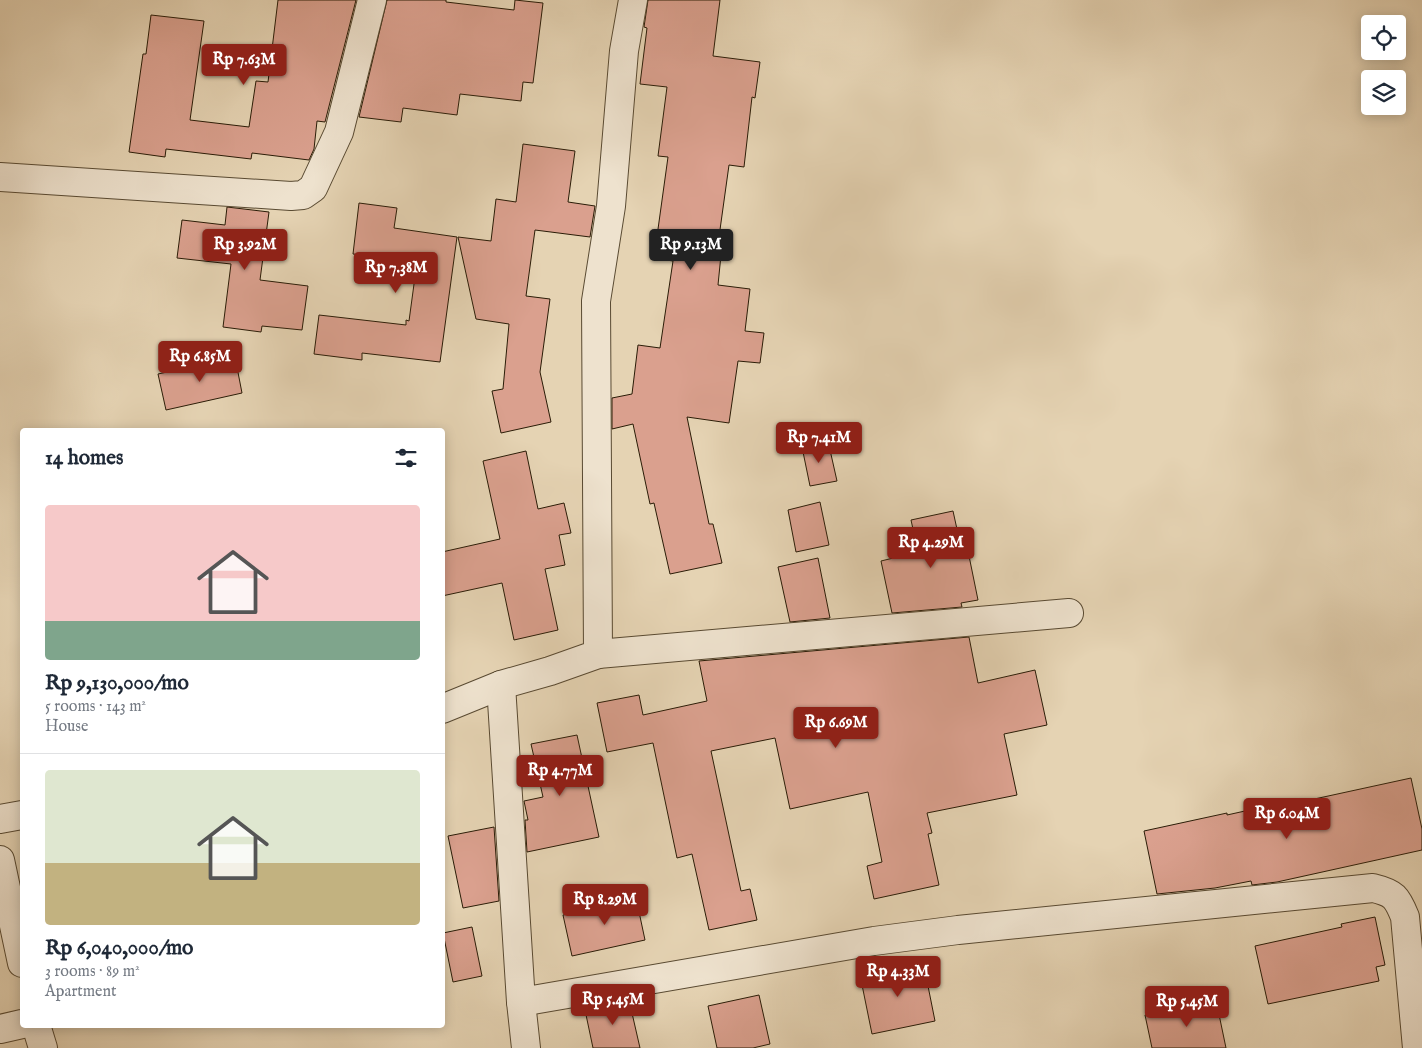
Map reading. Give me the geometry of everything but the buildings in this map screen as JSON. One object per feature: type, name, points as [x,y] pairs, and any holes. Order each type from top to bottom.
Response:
[{"type":"street","points":[[0,178],[291,196],[303,194],[313,188],[338,132],[372,0]]},
{"type":"street","points":[[598,654],[596,301],[611,206],[624,51],[633,0]]},
{"type":"street","points":[[445,708],[501,685],[550,671],[598,654],[1069,613]]},
{"type":"street","points":[[501,685],[521,1002],[526,1048]]},
{"type":"street","points":[[0,819],[20,815]]},
{"type":"street","points":[[0,860],[20,954]]},
{"type":"street","points":[[521,1002],[874,941],[976,928],[1373,888],[1388,892],[1398,899],[1404,917],[1417,1048]]},
{"type":"street","points":[[0,1029],[20,1024]]},
{"type":"street","points":[[37,1028],[43,1048]]}]
